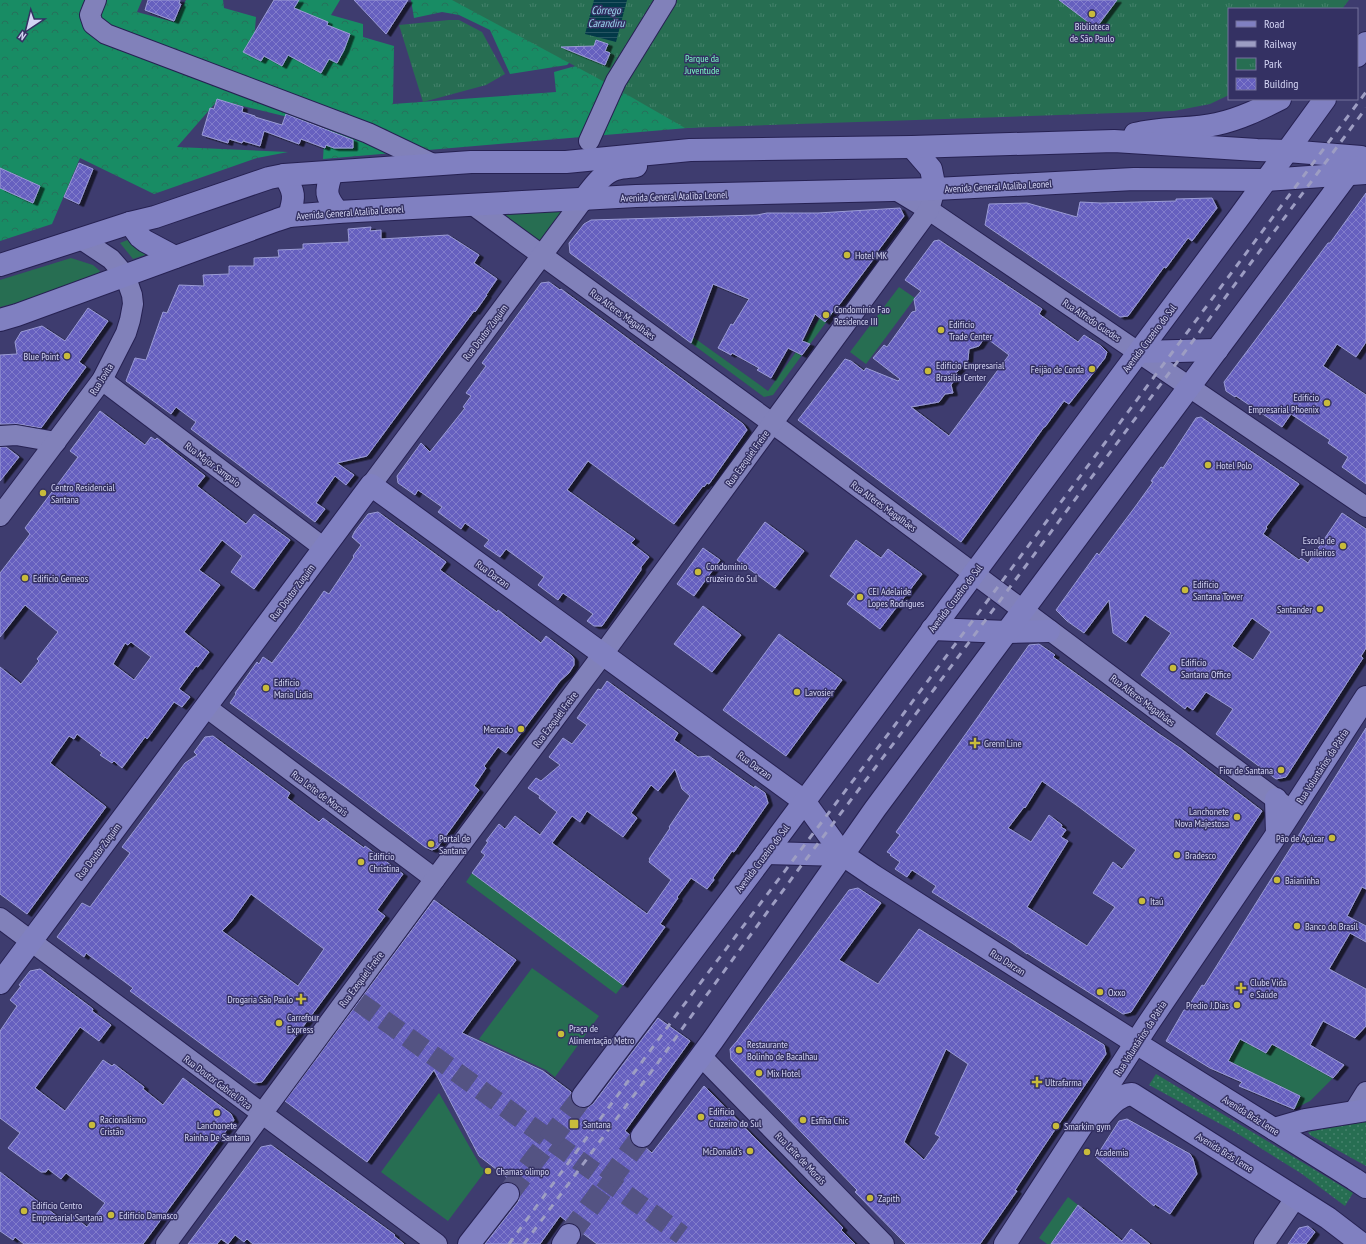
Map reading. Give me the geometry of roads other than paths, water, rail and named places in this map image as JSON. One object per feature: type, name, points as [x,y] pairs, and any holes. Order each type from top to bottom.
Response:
[{"type":"main road","points":[[1114,142],[1130,135],[1147,131],[1217,124],[1250,114],[1278,100]]},
{"type":"main road","name":"Avenida Cruzeiro do Sul","points":[[583,1096],[1139,352],[1324,100]]},
{"type":"main road","points":[[0,265],[130,223],[155,217],[269,178],[284,175],[471,162],[566,162],[690,150],[1114,142],[1287,151],[1361,162],[1217,350],[875,809],[701,1056],[642,1136]]},
{"type":"main road","points":[[912,147],[931,169],[935,188]]},
{"type":"main road","points":[[583,200],[599,181],[610,171],[617,168],[657,164],[690,150]]},
{"type":"main road","name":"Avenida General Ataliba Leonel","points":[[0,320],[290,216],[338,212],[636,196],[896,190],[1134,179],[1266,180],[1361,162]]},
{"type":"main road","points":[[332,172],[328,184],[328,200],[338,212]]},
{"type":"main road","points":[[284,175],[294,194],[290,216]]},
{"type":"main road","points":[[130,223],[140,237],[145,241],[175,257]]},
{"type":"main road","points":[[1139,352],[1217,350]]},
{"type":"main road","name":"Rua Doutor Zuquim","points":[[0,983],[371,485]]},
{"type":"main road","name":"Rua Darzan","points":[[371,485],[804,801],[843,855],[1136,1043]]},
{"type":"main road","points":[[932,629],[1007,632],[1049,631]]},
{"type":"main road","name":"Rua Voluntários da Pátria","points":[[1004,1244],[1136,1043],[1277,834],[1284,805],[1366,697]]},
{"type":"main road","points":[[766,853],[843,855]]},
{"type":"main road","name":"Avenida Bráz Leme","points":[[1136,1043],[1366,1187]]},
{"type":"main road","name":"Avenida Brás Leme","points":[[1086,1119],[1101,1116],[1118,1098],[1126,1094],[1132,1094],[1296,1197],[1328,1218],[1362,1244]]},
{"type":"main road","points":[[1274,1129],[1305,1120],[1360,1111]]},
{"type":"main road","points":[[469,1244],[508,1194]]},
{"type":"street","points":[[96,0],[90,14],[93,24],[106,34],[368,133],[433,164]]},
{"type":"street","points":[[589,141],[616,81],[666,0]]},
{"type":"street","name":"Rua Ezequiel Freire","points":[[166,1244],[435,878],[603,654],[929,210],[935,188]]},
{"type":"street","name":"Rua Alfredo Guedes","points":[[896,190],[929,210],[1366,507]]},
{"type":"street","name":"Rua Doutor Zuquim","points":[[371,485],[583,200]]},
{"type":"street","name":"Rua Alferes Magalhães","points":[[473,205],[974,573],[1049,631],[1284,805]]},
{"type":"street","name":"Rua Jovita","points":[[0,516],[102,380],[126,333],[130,320],[133,304],[132,295],[124,275],[111,259],[81,239]]},
{"type":"street","name":"Rua Major Sampaio","points":[[102,380],[324,548]]},
{"type":"street","points":[[0,436],[16,435],[56,442]]},
{"type":"street","name":"Rua Leite de Morais","points":[[206,707],[435,878]]},
{"type":"street","name":"Rua Doutor Gabriel Piza","points":[[0,918],[261,1114],[438,1244]]},
{"type":"street","name":"Rua Leite de Morais","points":[[701,1056],[884,1244]]},
{"type":"street","points":[[1360,1111],[1366,1092]]},
{"type":"street","points":[[1264,1244],[1296,1197]]},
{"type":"water","name":"Córrego Carandiru","points":[[594,0],[627,0],[616,42],[585,34]]},
{"type":"tunnel","points":[[359,1002],[682,1235]]},
{"type":"tunnel","points":[[508,1194],[583,1096]]},
{"type":"tunnel","points":[[569,1235],[642,1136]]},
{"type":"railway","points":[[509,1244],[677,1014],[904,713],[1366,92]]},
{"type":"railway","points":[[524,1244],[798,870],[1366,108]]},
{"type":"place","name":"Biblioteca de São Paulo","points":[[1092,14]]},
{"type":"place","name":"Hotel MK","points":[[847,255]]},
{"type":"place","name":"Condomínio Fao Residence III","points":[[826,315]]},
{"type":"place","name":"Edifício Trade Center","points":[[941,330]]},
{"type":"place","name":"Blue Point","points":[[67,356]]},
{"type":"place","name":"Feijão de Corda","points":[[1092,369]]},
{"type":"place","name":"Edifício Empresarial Brasilia Center","points":[[928,371]]},
{"type":"place","name":"Edifício Empresarial Phoenix","points":[[1327,403]]},
{"type":"place","name":"Hotel Polo","points":[[1208,465]]},
{"type":"place","name":"Centro Residencial Santana","points":[[43,493]]},
{"type":"place","name":"Escola de Funileiros","points":[[1343,546]]},
{"type":"place","name":"Condomínio cruzeiro do Sul","points":[[698,572]]},
{"type":"place","name":"Edifício Gemeos","points":[[25,578]]},
{"type":"place","name":"Edifício Santana Tower","points":[[1185,590]]},
{"type":"place","name":"CEI Adelaide Lopes Rodrigues","points":[[860,597]]},
{"type":"place","name":"Santander","points":[[1320,609]]},
{"type":"place","name":"Edifício Santana Office","points":[[1173,668]]},
{"type":"place","name":"Edifício Maria Lidia","points":[[266,688]]},
{"type":"place","name":"Lavosier","points":[[797,692]]},
{"type":"place","name":"Mercado","points":[[521,729]]},
{"type":"place","name":"Grenn Line","points":[[975,743]]},
{"type":"place","name":"Fior de Santana","points":[[1281,770]]},
{"type":"place","name":"Lanchonete Nova Majestosa","points":[[1237,817]]},
{"type":"place","name":"Pão de Açúcar","points":[[1332,838]]},
{"type":"place","name":"Portal de Santana","points":[[431,844]]},
{"type":"place","name":"Bradesco","points":[[1177,855]]},
{"type":"place","name":"Edifício Christina","points":[[361,862]]},
{"type":"place","name":"Baianinha","points":[[1277,880]]},
{"type":"place","name":"Itaú","points":[[1142,901]]},
{"type":"place","name":"Banco do Brasil","points":[[1297,926]]},
{"type":"place","name":"Clube Vida e Saúde","points":[[1241,988]]},
{"type":"place","name":"Oxxo","points":[[1100,992]]},
{"type":"place","name":"Drogaria São Paulo","points":[[301,999]]},
{"type":"place","name":"Predio J.Dias","points":[[1237,1005]]},
{"type":"place","name":"Carrefour Express","points":[[279,1023]]},
{"type":"place","name":"Praça de Alimentação Metro","points":[[561,1034]]},
{"type":"place","name":"Restaurante Bolinho de Bacalhau","points":[[739,1050]]},
{"type":"place","name":"Mix Hotel","points":[[759,1073]]},
{"type":"place","name":"Ultrafarma","points":[[1037,1082]]},
{"type":"place","name":"Lanchonete Rainha De Santana","points":[[217,1113]]},
{"type":"place","name":"Edifício Cruzeiro do Sul","points":[[701,1117]]},
{"type":"place","name":"Esfiha Chic","points":[[803,1120]]},
{"type":"place","name":"Santana","points":[[574,1124]]},
{"type":"place","name":"Racionalismo Cristão","points":[[92,1125]]},
{"type":"place","name":"Smarkim gym","points":[[1056,1126]]},
{"type":"place","name":"McDonald's","points":[[750,1151]]},
{"type":"place","name":"Academia","points":[[1087,1152]]},
{"type":"place","name":"Chamas olimpo","points":[[488,1171]]},
{"type":"place","name":"Zapith","points":[[870,1198]]},
{"type":"place","name":"Edifício Centro Empresarial Santana","points":[[24,1211]]},
{"type":"place","name":"Edifício Damasco","points":[[111,1215]]},
{"type":"park label","name":"Parque da Juventude","points":[[702,64]]}]
